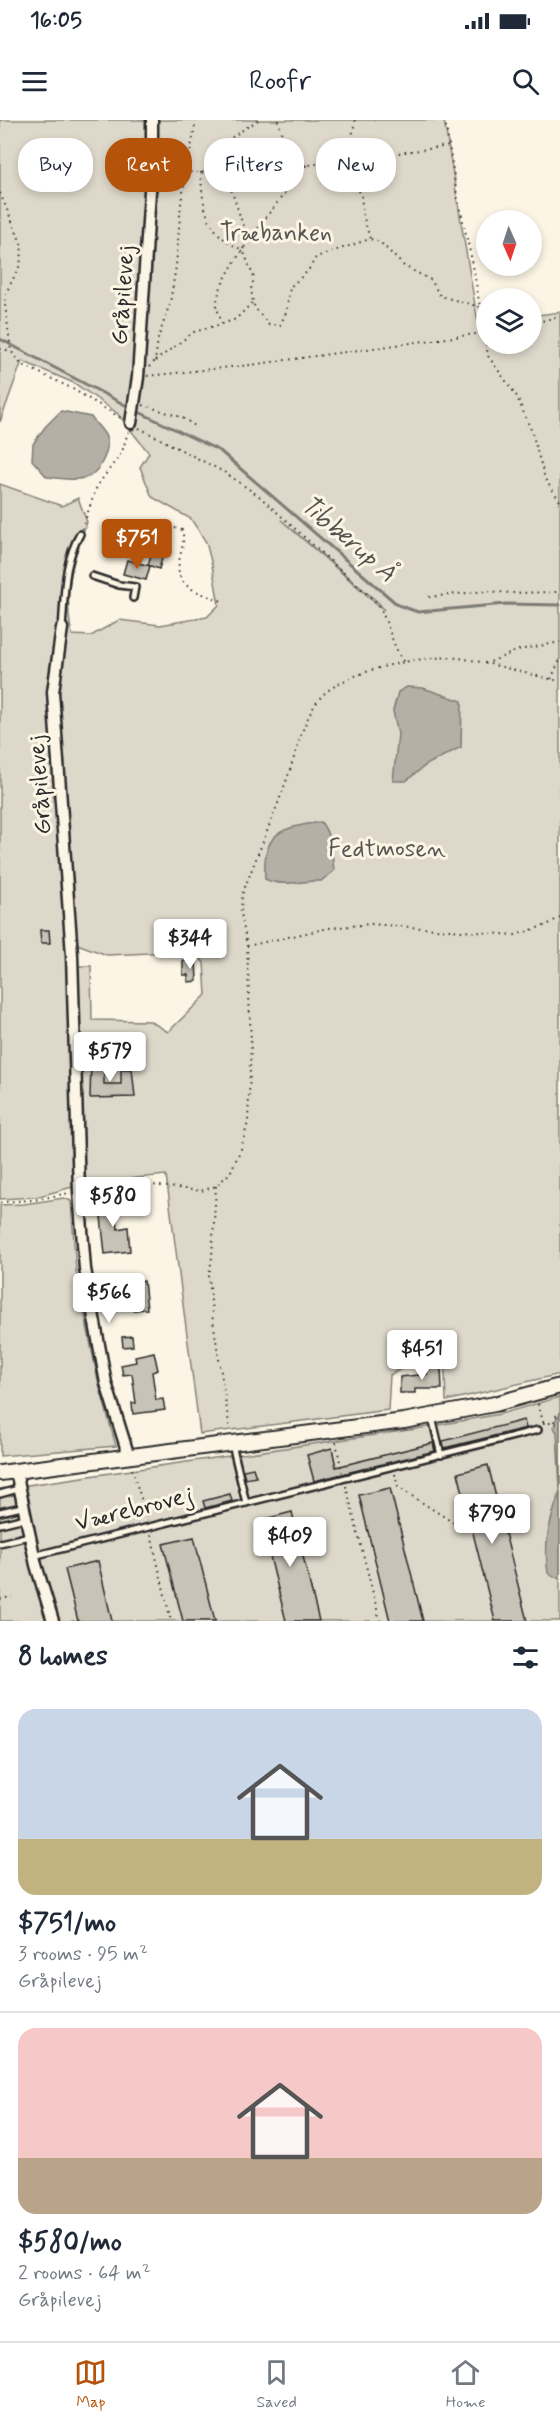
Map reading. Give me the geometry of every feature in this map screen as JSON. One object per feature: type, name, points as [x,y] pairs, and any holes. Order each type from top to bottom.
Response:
[{"type":"street","name":"Gråpilevej","points":[[152,120],[152,138]]},
{"type":"street","name":"Gråpilevej","points":[[130,423],[138,377],[150,192]]},
{"type":"street","name":"Gråpilevej","points":[[62,628],[53,692],[72,955],[79,1191],[85,1269],[106,1383],[129,1457]]},
{"type":"street","name":"Værebrovej","points":[[0,1473],[333,1431],[432,1416],[495,1404],[560,1386]]},
{"type":"street","points":[[16,1471],[33,1556],[53,1621]]},
{"type":"lane","name":"Gråpilevej","points":[[62,628],[70,551],[80,534]]},
{"type":"lane","points":[[92,576],[119,585],[135,587],[133,598]]},
{"type":"lane","points":[[432,1416],[441,1455]]},
{"type":"lane","name":"Værebrovej","points":[[33,1556],[538,1430]]},
{"type":"lane","points":[[232,1443],[246,1503]]},
{"type":"lane","points":[[0,1494],[18,1490]]},
{"type":"lane","points":[[0,1512],[23,1512]]},
{"type":"lane","points":[[0,1524],[23,1512]]},
{"type":"lane","points":[[0,1543],[29,1536]]},
{"type":"path","points":[[192,143],[196,120]]},
{"type":"path","points":[[231,138],[258,120]]},
{"type":"path","points":[[278,120],[297,160],[306,166],[316,165]]},
{"type":"path","points":[[351,138],[355,120]]},
{"type":"path","points":[[445,120],[457,195],[477,288]]},
{"type":"path","points":[[396,153],[450,146]]},
{"type":"path","points":[[222,324],[216,303],[222,285],[243,250],[306,166]]},
{"type":"path","points":[[192,172],[204,172]]},
{"type":"path","points":[[201,172],[202,202],[216,232],[230,245],[243,250]]},
{"type":"path","points":[[155,362],[158,339],[170,303],[183,192]]},
{"type":"path","points":[[232,192],[246,234],[243,250],[254,278],[251,289],[253,302],[268,325],[280,325],[286,313],[290,287],[308,271],[316,257],[370,239],[380,242],[404,266],[431,280],[440,296],[476,306]]},
{"type":"path","points":[[360,192],[370,239]]},
{"type":"path","points":[[0,196],[18,236],[22,253],[20,265],[6,293],[4,304],[11,351],[21,364],[71,387],[130,423],[224,472],[259,496],[377,603],[384,615],[396,651],[404,662]]},
{"type":"path","points":[[138,377],[194,332],[236,319],[253,302]]},
{"type":"path","points":[[542,321],[560,316]]},
{"type":"path","points":[[138,377],[250,365],[476,333]]},
{"type":"path","points":[[0,349],[11,351]]},
{"type":"path","points":[[488,354],[516,395],[532,432],[538,462],[545,479],[560,501]]},
{"type":"path","points":[[134,403],[181,417],[195,426]]},
{"type":"path","points":[[80,534],[97,486],[122,452],[130,423]]},
{"type":"path","points":[[148,544],[156,523],[182,530],[185,540],[177,571],[179,579],[188,587],[222,601]]},
{"type":"path","points":[[429,597],[486,591],[560,592]]},
{"type":"path","points":[[484,664],[519,650],[560,642]]},
{"type":"path","points":[[0,1202],[33,1200],[120,1180],[201,1191],[216,1186],[230,1173],[241,1149],[248,1122],[251,1043],[247,946],[241,913],[242,895],[288,777],[302,732],[320,698],[335,685],[350,678],[404,662],[458,658],[560,681]]},
{"type":"path","points":[[551,680],[560,660]]},
{"type":"path","points":[[247,946],[329,928],[371,924],[515,934],[547,925],[560,916]]},
{"type":"path","points":[[216,1186],[209,1276],[212,1314],[232,1443]]},
{"type":"path","points":[[535,1393],[544,1427],[538,1430]]},
{"type":"path","points":[[554,1423],[555,1417],[560,1412]]},
{"type":"path","points":[[543,1423],[560,1423]]},
{"type":"path","points":[[333,1431],[380,1621]]},
{"type":"path","points":[[129,1457],[149,1527],[171,1621]]},
{"type":"path","points":[[393,1467],[398,1487],[457,1525]]},
{"type":"path","points":[[0,1599],[12,1597]]},
{"type":"green space","points":[[0,120],[147,120],[146,138],[105,138],[105,192],[145,192],[144,221],[156,192],[192,192],[192,138],[156,138],[156,120],[444,120],[476,311],[476,354],[542,354],[542,314],[560,312],[560,1374],[446,1401],[444,1345],[390,1375],[388,1410],[200,1434],[166,1175],[87,1183],[36,1197],[0,1199],[0,484],[62,506],[78,498],[87,522],[70,577],[68,605],[72,635],[91,636],[119,620],[160,625],[207,617],[219,605],[206,542],[191,519],[152,497],[140,467],[149,453],[117,413],[74,383],[22,361],[0,422]],"holes":[[[281,520],[379,603],[384,610]],[[69,941],[107,955],[195,951],[204,963],[206,995],[168,1032],[150,1021],[92,1020],[91,966],[70,966]]]},
{"type":"green space","points":[[64,1198],[71,1201],[76,1271],[98,1381],[116,1446],[0,1456],[0,1205]]},
{"type":"green space","points":[[560,1397],[560,1621],[0,1621],[0,1489],[416,1429],[500,1414]]},
{"type":"shaded area","points":[[61,411],[91,417],[107,440],[106,452],[101,464],[85,478],[47,477],[32,460],[33,444],[45,427]]},
{"type":"shaded area","points":[[407,687],[423,688],[462,701],[461,747],[426,765],[406,781],[393,781],[398,734],[393,711],[398,692]]},
{"type":"shaded area","points":[[321,822],[329,839],[334,871],[321,881],[279,883],[265,879],[267,851],[276,835],[284,830]]},
{"type":"shaded area","points":[[560,1414],[560,1488],[557,1432],[553,1427]]},
{"type":"shaded area","points":[[560,1491],[560,1577],[554,1577],[548,1573],[546,1551],[550,1522]]},
{"type":"building","points":[[158,531],[169,535],[159,569],[148,565]]},
{"type":"building","points":[[127,560],[150,566],[146,580],[123,574]]},
{"type":"building","points":[[40,930],[49,930],[50,943],[41,943]]},
{"type":"building","points":[[196,960],[197,981],[188,982],[188,975],[183,975],[183,961]]},
{"type":"building","points":[[91,1061],[104,1061],[104,1084],[121,1084],[121,1069],[132,1069],[135,1097],[90,1098]]},
{"type":"building","points":[[115,1197],[118,1229],[128,1227],[130,1251],[105,1254],[99,1198]]},
{"type":"building","points":[[144,1281],[147,1309],[133,1310],[132,1296],[105,1299],[104,1285]]},
{"type":"building","points":[[132,1336],[133,1346],[123,1347],[122,1337]]},
{"type":"building","points":[[154,1352],[158,1370],[152,1372],[156,1400],[163,1399],[165,1410],[133,1414],[132,1403],[136,1403],[132,1374],[123,1375],[121,1365],[136,1362],[135,1356]]},
{"type":"building","points":[[427,1368],[441,1368],[442,1389],[415,1389],[415,1393],[400,1393],[400,1377],[427,1374]]},
{"type":"building","points":[[524,1420],[526,1428],[444,1448],[443,1441]]},
{"type":"building","points":[[433,1443],[435,1451],[314,1481],[307,1455],[332,1448],[336,1467]]},
{"type":"building","points":[[488,1465],[527,1621],[495,1621],[458,1473]]},
{"type":"building","points":[[253,1468],[256,1477],[245,1479],[243,1470]]},
{"type":"building","points":[[390,1488],[423,1621],[390,1621],[359,1495]]},
{"type":"building","points":[[230,1494],[232,1501],[205,1508],[203,1501]]},
{"type":"building","points":[[292,1512],[319,1621],[286,1621],[261,1520]]},
{"type":"building","points":[[194,1537],[215,1621],[183,1621],[163,1544]]},
{"type":"building","points":[[98,1561],[112,1621],[78,1621],[65,1569]]},
{"type":"waterway","name":"Tibberup Å","points":[[0,339],[129,407]]},
{"type":"waterway","name":"Tibberup Å","points":[[139,412],[220,451],[398,605],[418,612],[506,604],[560,605]]},
{"type":"park label","name":"Træbanken","points":[[276,232]]},
{"type":"park label","name":"Fedtmosen","points":[[387,848]]}]
